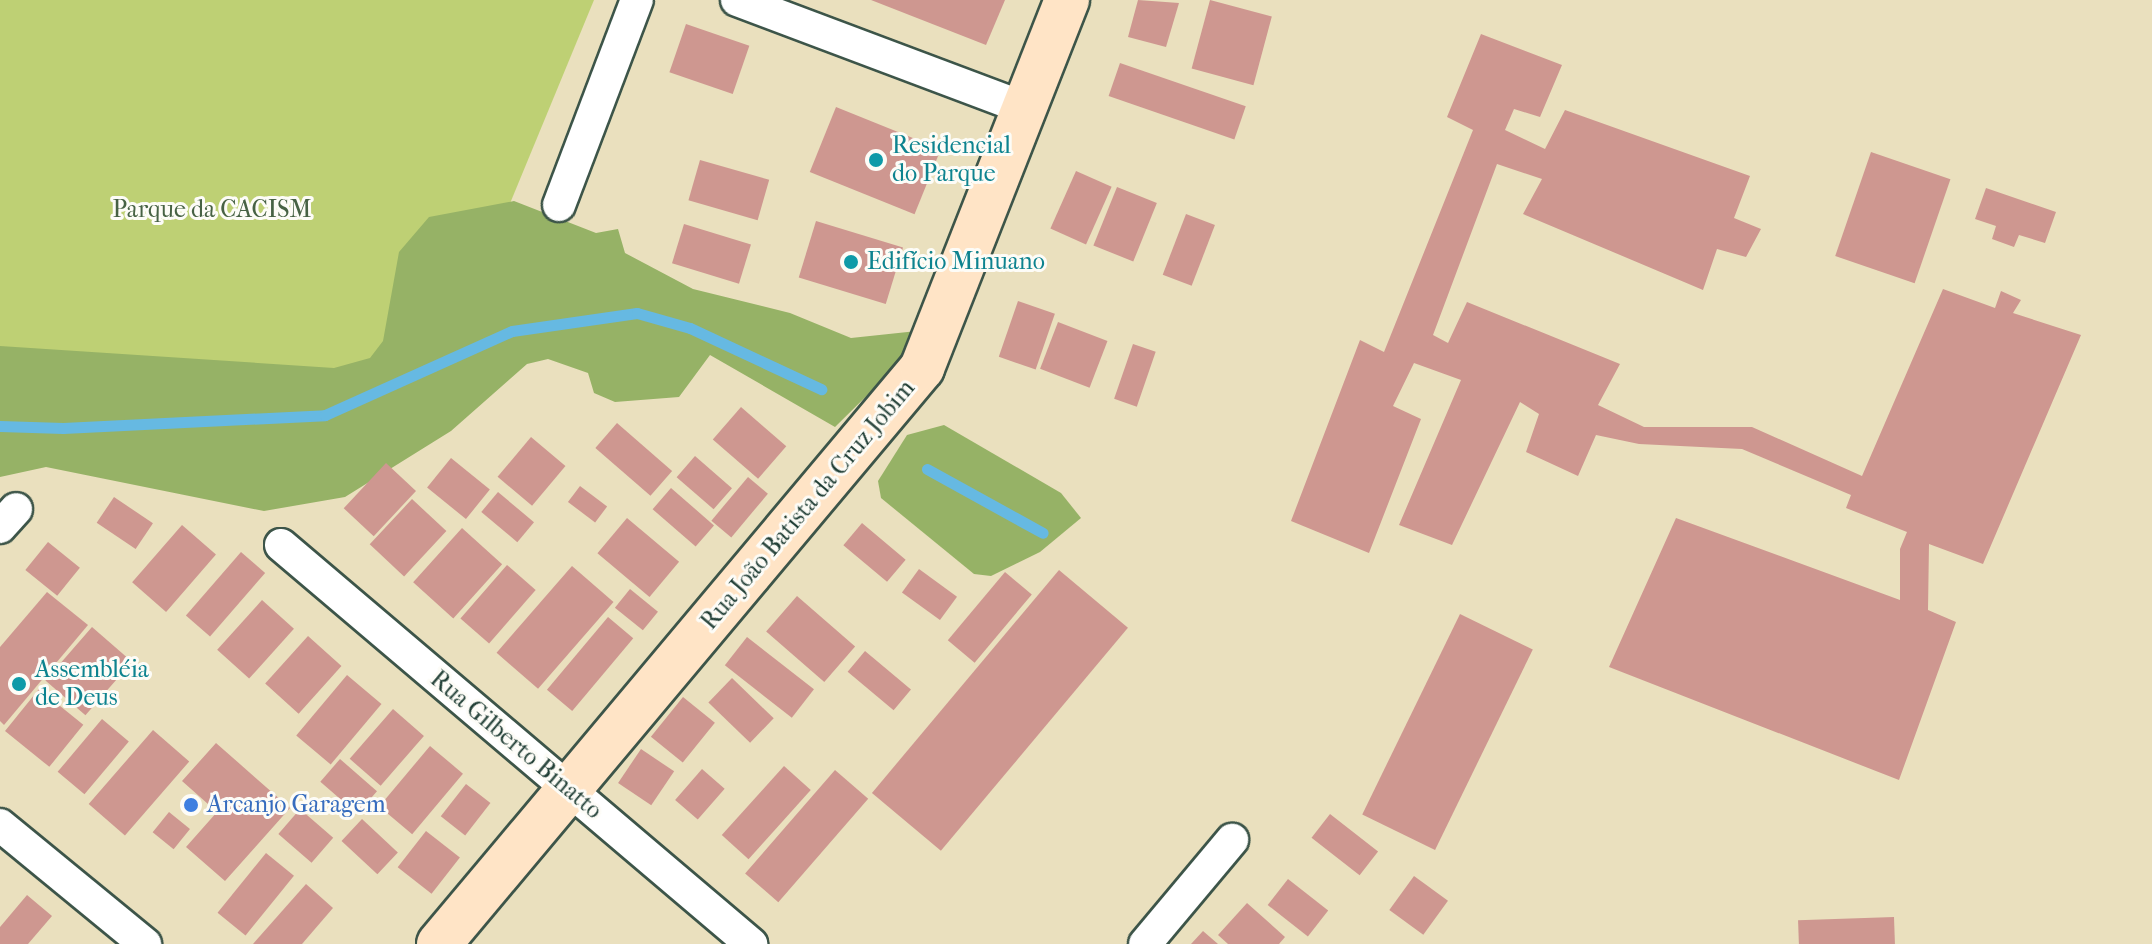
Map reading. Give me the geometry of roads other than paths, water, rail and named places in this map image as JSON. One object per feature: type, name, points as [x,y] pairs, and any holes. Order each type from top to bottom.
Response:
[{"type":"street","points":[[559,205],[637,0]]},
{"type":"street","points":[[737,0],[1025,108]]},
{"type":"street","name":"Rua João Batista da Cruz Jobim","points":[[439,944],[922,368],[1067,0]]},
{"type":"street","name":"Rua Gilberto Binatto","points":[[281,545],[751,944]]},
{"type":"street","points":[[0,825],[145,944]]},
{"type":"street","points":[[1145,944],[1232,840]]},
{"type":"waterway","points":[[0,426],[63,428],[325,415],[512,331],[637,313],[690,328],[821,389]]},
{"type":"waterway","points":[[927,469],[1043,533]]},
{"type":"place","name":"Residencial do Parque","points":[[876,160]]},
{"type":"place","name":"Edifício Minuano","points":[[851,262]]},
{"type":"place","name":"Assembléia de Deus","points":[[19,684]]},
{"type":"place","name":"Arcanjo Garagem","points":[[191,805]]},
{"type":"park label","name":"Parque da CACISM","points":[[212,210]]}]
